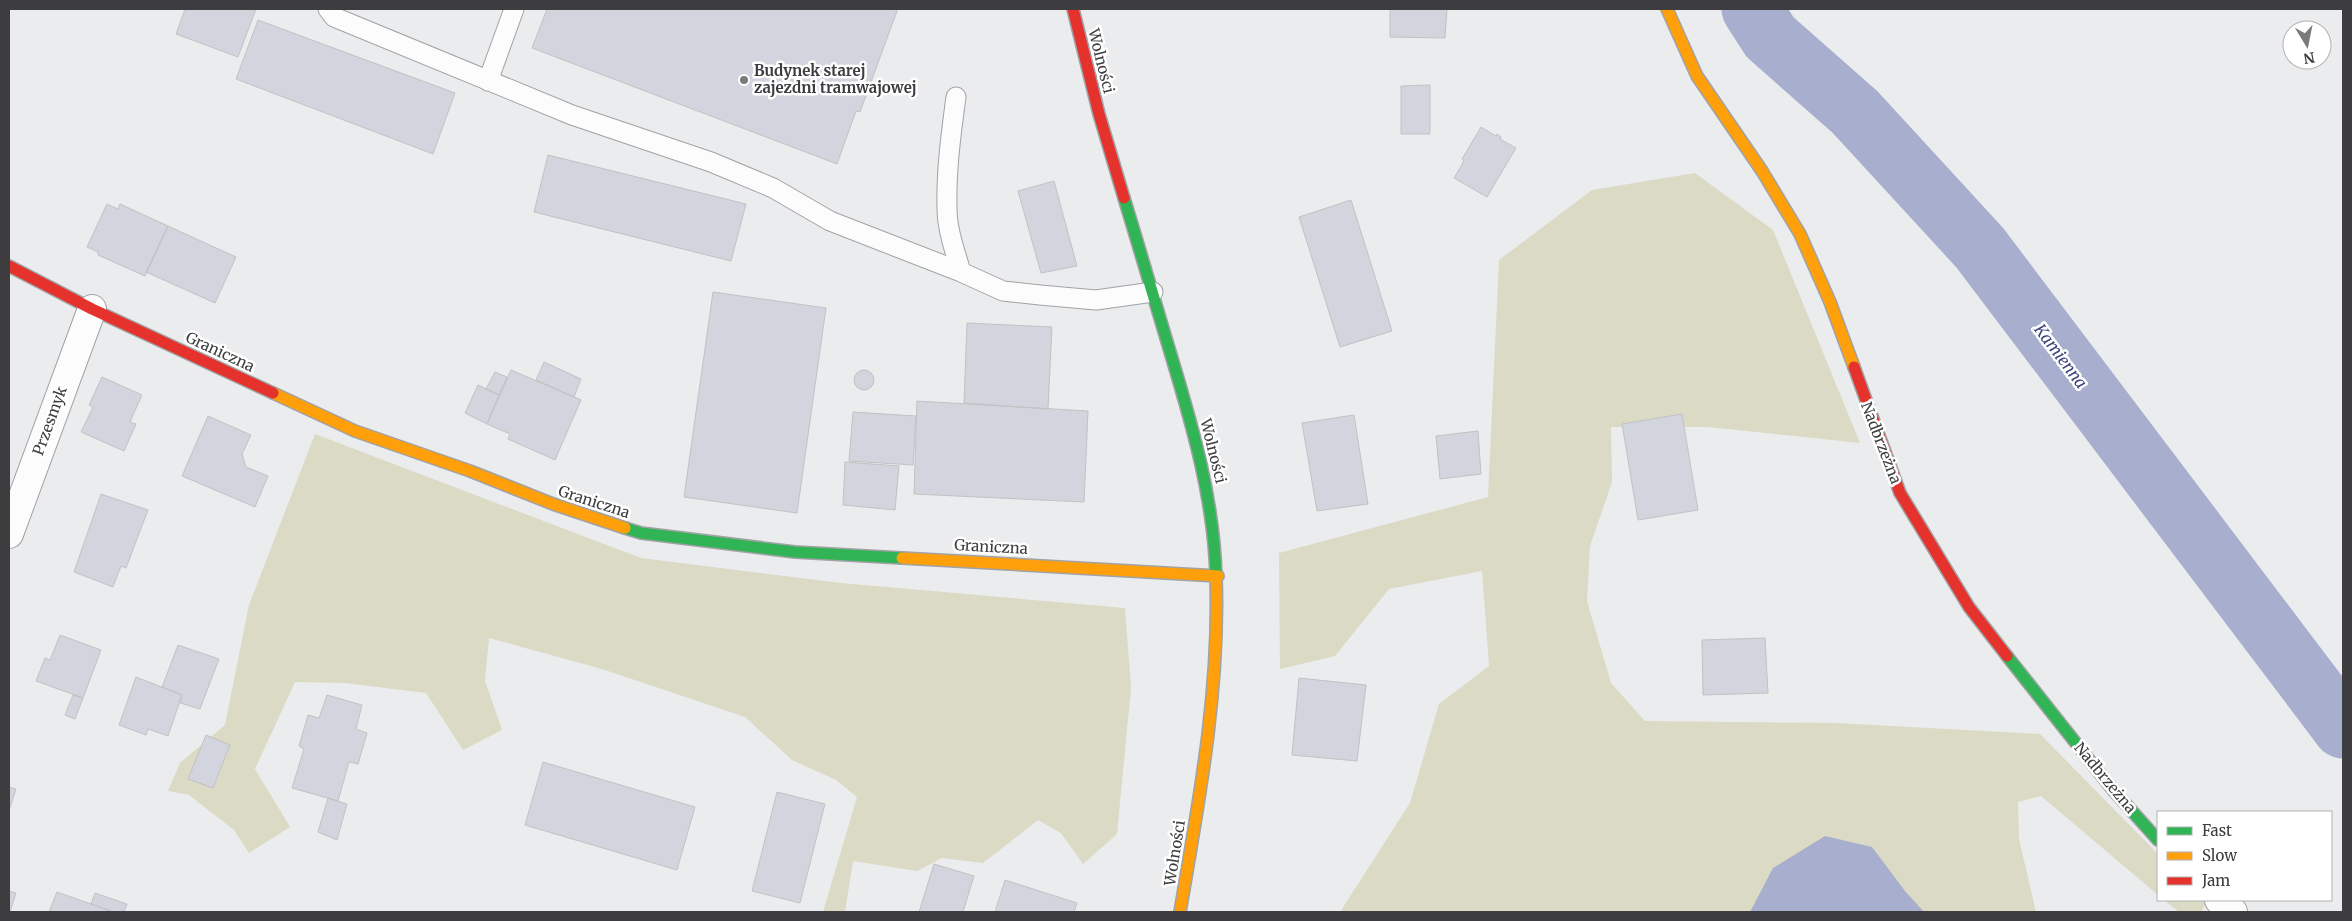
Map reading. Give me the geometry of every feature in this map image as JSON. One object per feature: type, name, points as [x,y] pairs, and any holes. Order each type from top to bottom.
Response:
[{"type":"street","name":"Wolności","points":[[1073,9],[1099,114],[1192,425],[1206,485],[1215,541],[1218,576],[1218,630],[1209,740],[1180,912]]},
{"type":"street","name":"Nadbrzeżna","points":[[1667,9],[1698,76],[1762,171],[1800,234],[1830,302],[1900,493],[1935,554],[1969,607],[2113,790],[2157,839]]},
{"type":"street","name":"Graniczna","points":[[9,266],[92,309],[355,431],[470,470],[552,504],[641,533],[795,552],[1218,576]]},
{"type":"street","name":"Przesmyk","points":[[9,534],[92,309]]},
{"type":"street","points":[[2220,901],[2233,912]]},
{"type":"lane","points":[[328,9],[334,17],[572,115],[711,162],[773,188],[830,221],[961,272],[1003,291],[1096,300],[1153,292]]},
{"type":"lane","points":[[488,80],[514,9]]},
{"type":"lane","points":[[956,97],[949,162],[947,209],[951,240],[961,272]]},
{"type":"green space","points":[[1695,173],[1773,230],[1860,443],[1708,427],[1611,427],[1612,482],[1590,546],[1587,601],[1611,683],[1645,721],[1837,723],[2040,734],[2157,853],[2157,894],[2041,796],[2018,802],[2019,839],[2036,912],[1340,912],[1410,803],[1439,704],[1489,666],[1482,571],[1389,589],[1335,656],[1280,669],[1279,553],[1488,497],[1499,260],[1592,190]]},
{"type":"green space","points":[[315,434],[641,558],[841,583],[1125,608],[1131,688],[1117,834],[1083,864],[1061,833],[1038,820],[983,863],[942,858],[917,871],[853,861],[845,912],[823,912],[857,797],[836,780],[792,760],[745,717],[602,669],[489,638],[485,681],[502,730],[463,750],[426,693],[345,683],[295,682],[255,769],[290,827],[249,853],[234,830],[189,795],[168,791],[180,763],[225,725],[249,605]]},
{"type":"green space","points":[[2165,901],[2205,901],[2206,903],[2201,912],[2179,912]]},
{"type":"water","points":[[1825,836],[1872,847],[1905,891],[1924,912],[1750,912],[1773,868]]},
{"type":"building","points":[[185,9],[256,9],[238,57],[176,34]]},
{"type":"building","name":"Budynek starej zajezdni tramwajowej","points":[[547,9],[896,9],[897,11],[860,112],[856,111],[837,164],[532,48]]},
{"type":"building","points":[[1390,9],[1447,9],[1445,38],[1390,37]]},
{"type":"building","points":[[258,20],[455,93],[433,154],[236,79]]},
{"type":"building","points":[[1430,85],[1430,134],[1401,134],[1401,86]]},
{"type":"building","points":[[1481,127],[1496,136],[1497,134],[1501,137],[1500,139],[1516,148],[1487,197],[1454,178],[1464,161],[1462,159]]},
{"type":"building","points":[[548,155],[746,204],[731,261],[534,212]]},
{"type":"building","points":[[1054,181],[1077,266],[1041,273],[1018,191]]},
{"type":"building","points":[[1351,200],[1392,331],[1340,347],[1299,217]]},
{"type":"building","points":[[107,204],[118,209],[120,204],[168,226],[145,276],[98,255],[98,252],[87,247]]},
{"type":"building","points":[[168,226],[236,257],[215,303],[146,272]]},
{"type":"building","points":[[713,292],[826,308],[797,513],[684,497]]},
{"type":"building","points":[[967,323],[1052,327],[1048,409],[964,403]]},
{"type":"building","points":[[544,362],[581,379],[574,397],[536,380]]},
{"type":"building","points":[[511,370],[581,400],[555,460],[508,439],[510,434],[487,424]]},
{"type":"building","points":[[864,370],[871,373],[874,380],[871,387],[864,390],[857,387],[854,380],[857,373]]},
{"type":"building","points":[[495,372],[507,377],[499,395],[486,389]]},
{"type":"building","points":[[102,377],[142,395],[130,422],[136,424],[124,451],[81,432],[93,407],[89,405]]},
{"type":"building","points":[[478,385],[499,395],[487,424],[465,413]]},
{"type":"building","points":[[917,401],[1088,411],[1084,502],[914,494]]},
{"type":"building","points":[[853,412],[916,416],[913,465],[849,461]]},
{"type":"building","points":[[1682,414],[1698,510],[1638,520],[1622,424]]},
{"type":"building","points":[[1354,415],[1368,504],[1317,511],[1302,423]]},
{"type":"building","points":[[208,416],[251,435],[242,454],[246,467],[268,476],[255,507],[182,476]]},
{"type":"building","points":[[1478,431],[1481,474],[1440,479],[1436,436]]},
{"type":"building","points":[[845,462],[899,466],[895,510],[843,505]]},
{"type":"building","points":[[101,494],[148,510],[126,568],[121,566],[113,587],[74,572]]},
{"type":"building","points":[[60,635],[101,650],[83,698],[36,681],[45,658],[50,660]]},
{"type":"building","points":[[1765,638],[1768,693],[1703,695],[1702,640]]},
{"type":"building","points":[[178,645],[219,659],[200,709],[180,703],[182,695],[162,687]]},
{"type":"building","points":[[136,677],[182,695],[168,736],[148,729],[146,735],[119,725]]},
{"type":"building","points":[[1299,678],[1366,685],[1357,761],[1292,755]]},
{"type":"building","points":[[73,695],[83,698],[75,719],[65,715]]},
{"type":"building","points":[[327,695],[362,705],[356,729],[367,733],[358,764],[349,762],[338,801],[292,788],[304,749],[299,746],[308,715],[319,718]]},
{"type":"building","points":[[206,735],[230,745],[213,788],[188,779]]},
{"type":"building","points":[[543,762],[695,807],[677,870],[525,825]]},
{"type":"building","points":[[9,787],[16,789],[9,811]]},
{"type":"building","points":[[777,792],[825,804],[800,903],[752,891]]},
{"type":"building","points":[[328,798],[347,804],[337,840],[318,832]]},
{"type":"building","points":[[934,864],[974,876],[963,912],[919,912]]},
{"type":"building","points":[[1005,880],[1077,903],[1074,912],[995,912]]},
{"type":"building","points":[[9,891],[16,893],[10,912],[9,912]]},
{"type":"building","points":[[57,892],[91,904],[113,912],[49,912]]},
{"type":"building","points":[[95,893],[127,904],[124,912],[113,912],[91,904]]},
{"type":"waterway","name":"Kamienna","points":[[1752,9],[1770,37],[1855,112],[1980,248],[2343,728]]},
{"type":"traffic: fast","points":[[1124,198],[1179,382],[1201,464],[1211,520],[1216,577]]},
{"type":"traffic: fast","points":[[625,528],[641,533],[795,552],[902,558]]},
{"type":"traffic: fast","points":[[2007,656],[2113,790],[2157,839]]},
{"type":"traffic: slow","points":[[1667,9],[1697,76],[1762,171],[1800,234],[1830,302],[1854,367]]},
{"type":"traffic: slow","points":[[273,393],[355,431],[470,471],[553,504],[625,528]]},
{"type":"traffic: slow","points":[[902,558],[1218,576]]},
{"type":"traffic: slow","points":[[1180,912],[1207,745],[1215,661],[1216,577]]},
{"type":"traffic: jam","points":[[1073,9],[1099,114],[1124,198]]},
{"type":"traffic: jam","points":[[9,266],[92,309],[273,393]]},
{"type":"traffic: jam","points":[[1854,367],[1900,493],[1969,607],[2007,656]]},
{"type":"place","name":"Budynek starej zajezdni tramwajowej","points":[[744,80]]}]
